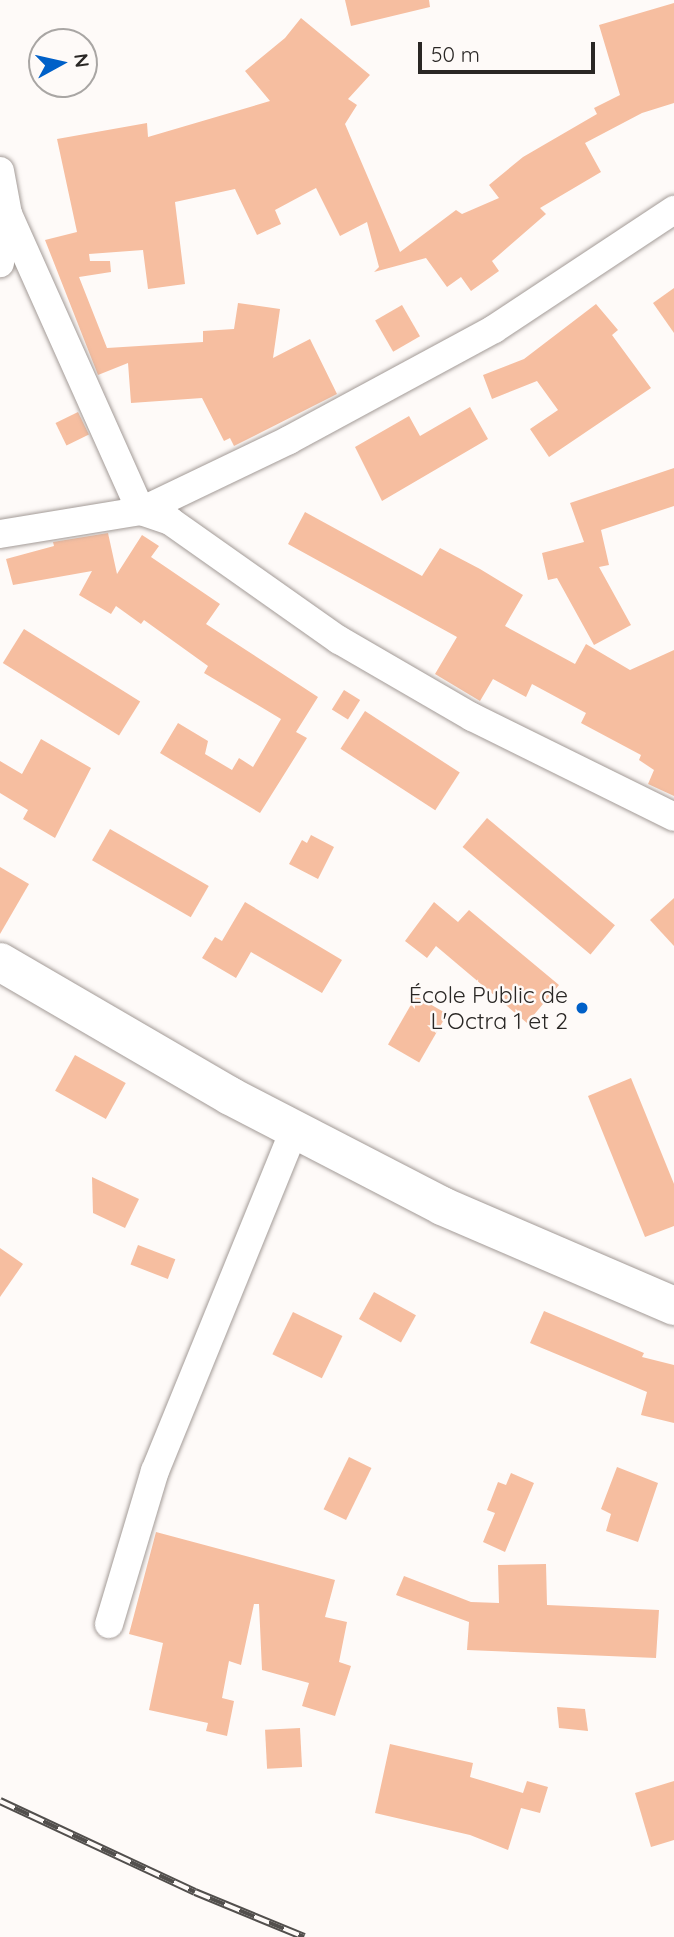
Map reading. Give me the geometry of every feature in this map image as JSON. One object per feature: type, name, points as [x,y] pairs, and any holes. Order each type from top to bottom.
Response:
[{"type":"street","points":[[0,171],[8,214],[141,511],[170,521],[340,640],[447,703],[674,817]]},
{"type":"street","points":[[0,534],[141,511],[289,440],[494,329],[674,210]]},
{"type":"street","points":[[0,263],[8,214]]},
{"type":"street","points":[[0,962],[294,1130],[442,1206],[674,1306]]},
{"type":"street","points":[[109,1623],[155,1471],[294,1130]]},
{"type":"building","points":[[345,0],[429,0],[430,7],[351,26]]},
{"type":"building","points":[[674,3],[674,103],[642,113],[585,143],[601,172],[540,208],[546,214],[492,261],[499,271],[471,291],[461,277],[447,287],[426,258],[374,272],[379,267],[367,222],[340,236],[316,188],[275,210],[281,224],[257,235],[235,189],[175,202],[185,284],[148,289],[143,250],[89,254],[90,261],[110,261],[111,272],[79,277],[107,348],[203,342],[203,331],[234,329],[238,303],[280,309],[273,358],[310,339],[337,394],[234,446],[230,438],[224,441],[202,398],[131,403],[128,363],[98,375],[45,240],[77,232],[57,139],[147,123],[148,137],[270,101],[245,71],[285,38],[301,18],[370,75],[348,99],[357,105],[345,124],[400,252],[456,210],[462,214],[499,198],[489,185],[523,157],[597,114],[594,108],[620,95],[599,25]]},
{"type":"building","points":[[674,288],[674,333],[653,303]]},
{"type":"building","points":[[596,304],[618,330],[612,335],[651,388],[549,457],[530,429],[558,410],[537,381],[492,399],[483,375],[524,359]]},
{"type":"building","points":[[402,305],[420,336],[393,352],[375,320]]},
{"type":"building","points":[[470,407],[488,439],[382,501],[355,447],[409,416],[420,436]]},
{"type":"building","points":[[78,412],[89,434],[66,445],[56,423]]},
{"type":"building","points":[[674,468],[674,506],[601,530],[609,565],[599,567],[631,625],[594,645],[557,578],[548,580],[542,553],[584,542],[570,503]]},
{"type":"building","points":[[305,512],[422,576],[440,548],[480,569],[523,595],[505,626],[575,664],[586,644],[630,670],[674,650],[674,796],[648,784],[654,770],[639,760],[641,755],[581,723],[586,713],[532,684],[526,697],[493,679],[480,701],[435,674],[457,637],[288,544]]},
{"type":"building","points":[[108,533],[117,574],[142,535],[159,546],[151,557],[220,604],[206,624],[318,697],[296,732],[307,738],[260,813],[160,753],[178,723],[208,741],[205,754],[232,770],[239,758],[253,767],[281,719],[204,673],[208,666],[144,620],[141,624],[116,606],[111,614],[79,595],[92,571],[13,585],[6,559],[54,546],[53,542]]},
{"type":"building","points":[[24,629],[140,702],[119,736],[3,663]]},
{"type":"building","points":[[344,690],[360,700],[348,720],[332,710]]},
{"type":"building","points":[[365,711],[460,773],[435,810],[340,749]]},
{"type":"building","points":[[41,739],[91,768],[55,838],[23,819],[28,810],[0,793],[0,761],[22,774]]},
{"type":"building","points":[[487,818],[615,925],[591,954],[463,847]]},
{"type":"building","points":[[110,829],[209,886],[191,917],[92,860]]},
{"type":"building","points":[[311,835],[334,847],[318,879],[289,864],[302,840],[307,843]]},
{"type":"building","points":[[0,867],[29,884],[0,934]]},
{"type":"building","points":[[674,898],[674,946],[650,920]]},
{"type":"building","points":[[245,902],[342,960],[322,993],[251,952],[236,978],[202,958],[215,937],[222,941]]},
{"type":"building","points":[[434,902],[458,922],[469,910],[559,985],[527,1023],[436,946],[427,958],[405,941]]},
{"type":"building","points":[[416,996],[447,1014],[419,1062],[388,1044]]},
{"type":"building","points":[[75,1055],[126,1083],[106,1119],[55,1091]]},
{"type":"building","points":[[631,1078],[674,1184],[674,1226],[645,1237],[588,1096]]},
{"type":"building","points":[[92,1177],[139,1199],[125,1228],[93,1213]]},
{"type":"building","points":[[138,1245],[175,1259],[168,1279],[130,1265]]},
{"type":"building","points":[[0,1248],[23,1264],[0,1297]]},
{"type":"building","points":[[374,1292],[416,1315],[401,1342],[359,1319]]},
{"type":"building","points":[[544,1311],[644,1353],[642,1357],[674,1365],[674,1423],[641,1415],[647,1392],[530,1343]]},
{"type":"building","points":[[293,1312],[342,1336],[322,1378],[272,1354]]},
{"type":"building","points":[[349,1457],[371,1468],[346,1520],[324,1509]]},
{"type":"building","points":[[617,1467],[658,1483],[638,1542],[606,1531],[611,1514],[601,1509]]},
{"type":"building","points":[[511,1473],[534,1483],[505,1552],[483,1542],[495,1513],[487,1510],[498,1482],[506,1485]]},
{"type":"building","points":[[156,1532],[335,1580],[325,1617],[347,1622],[339,1662],[351,1666],[335,1716],[302,1706],[309,1683],[262,1670],[259,1604],[254,1604],[241,1665],[229,1661],[222,1698],[234,1701],[227,1736],[206,1731],[208,1723],[149,1710],[163,1643],[129,1634]]},
{"type":"building","points":[[546,1564],[547,1605],[659,1610],[656,1658],[467,1650],[469,1622],[396,1595],[404,1576],[471,1602],[499,1603],[498,1565]]},
{"type":"building","points":[[557,1707],[585,1709],[588,1731],[559,1728]]},
{"type":"building","points":[[300,1728],[302,1767],[267,1769],[265,1730]]},
{"type":"building","points":[[390,1744],[473,1763],[470,1777],[523,1793],[527,1781],[548,1787],[540,1813],[521,1808],[508,1850],[470,1835],[375,1813]]},
{"type":"building","points":[[674,1781],[674,1840],[651,1847],[635,1793]]},
{"type":"railway","points":[[0,1801],[195,1892],[304,1937]]},
{"type":"place","name":"École Public de L'Octra 1 et 2","points":[[582,1008]]}]
